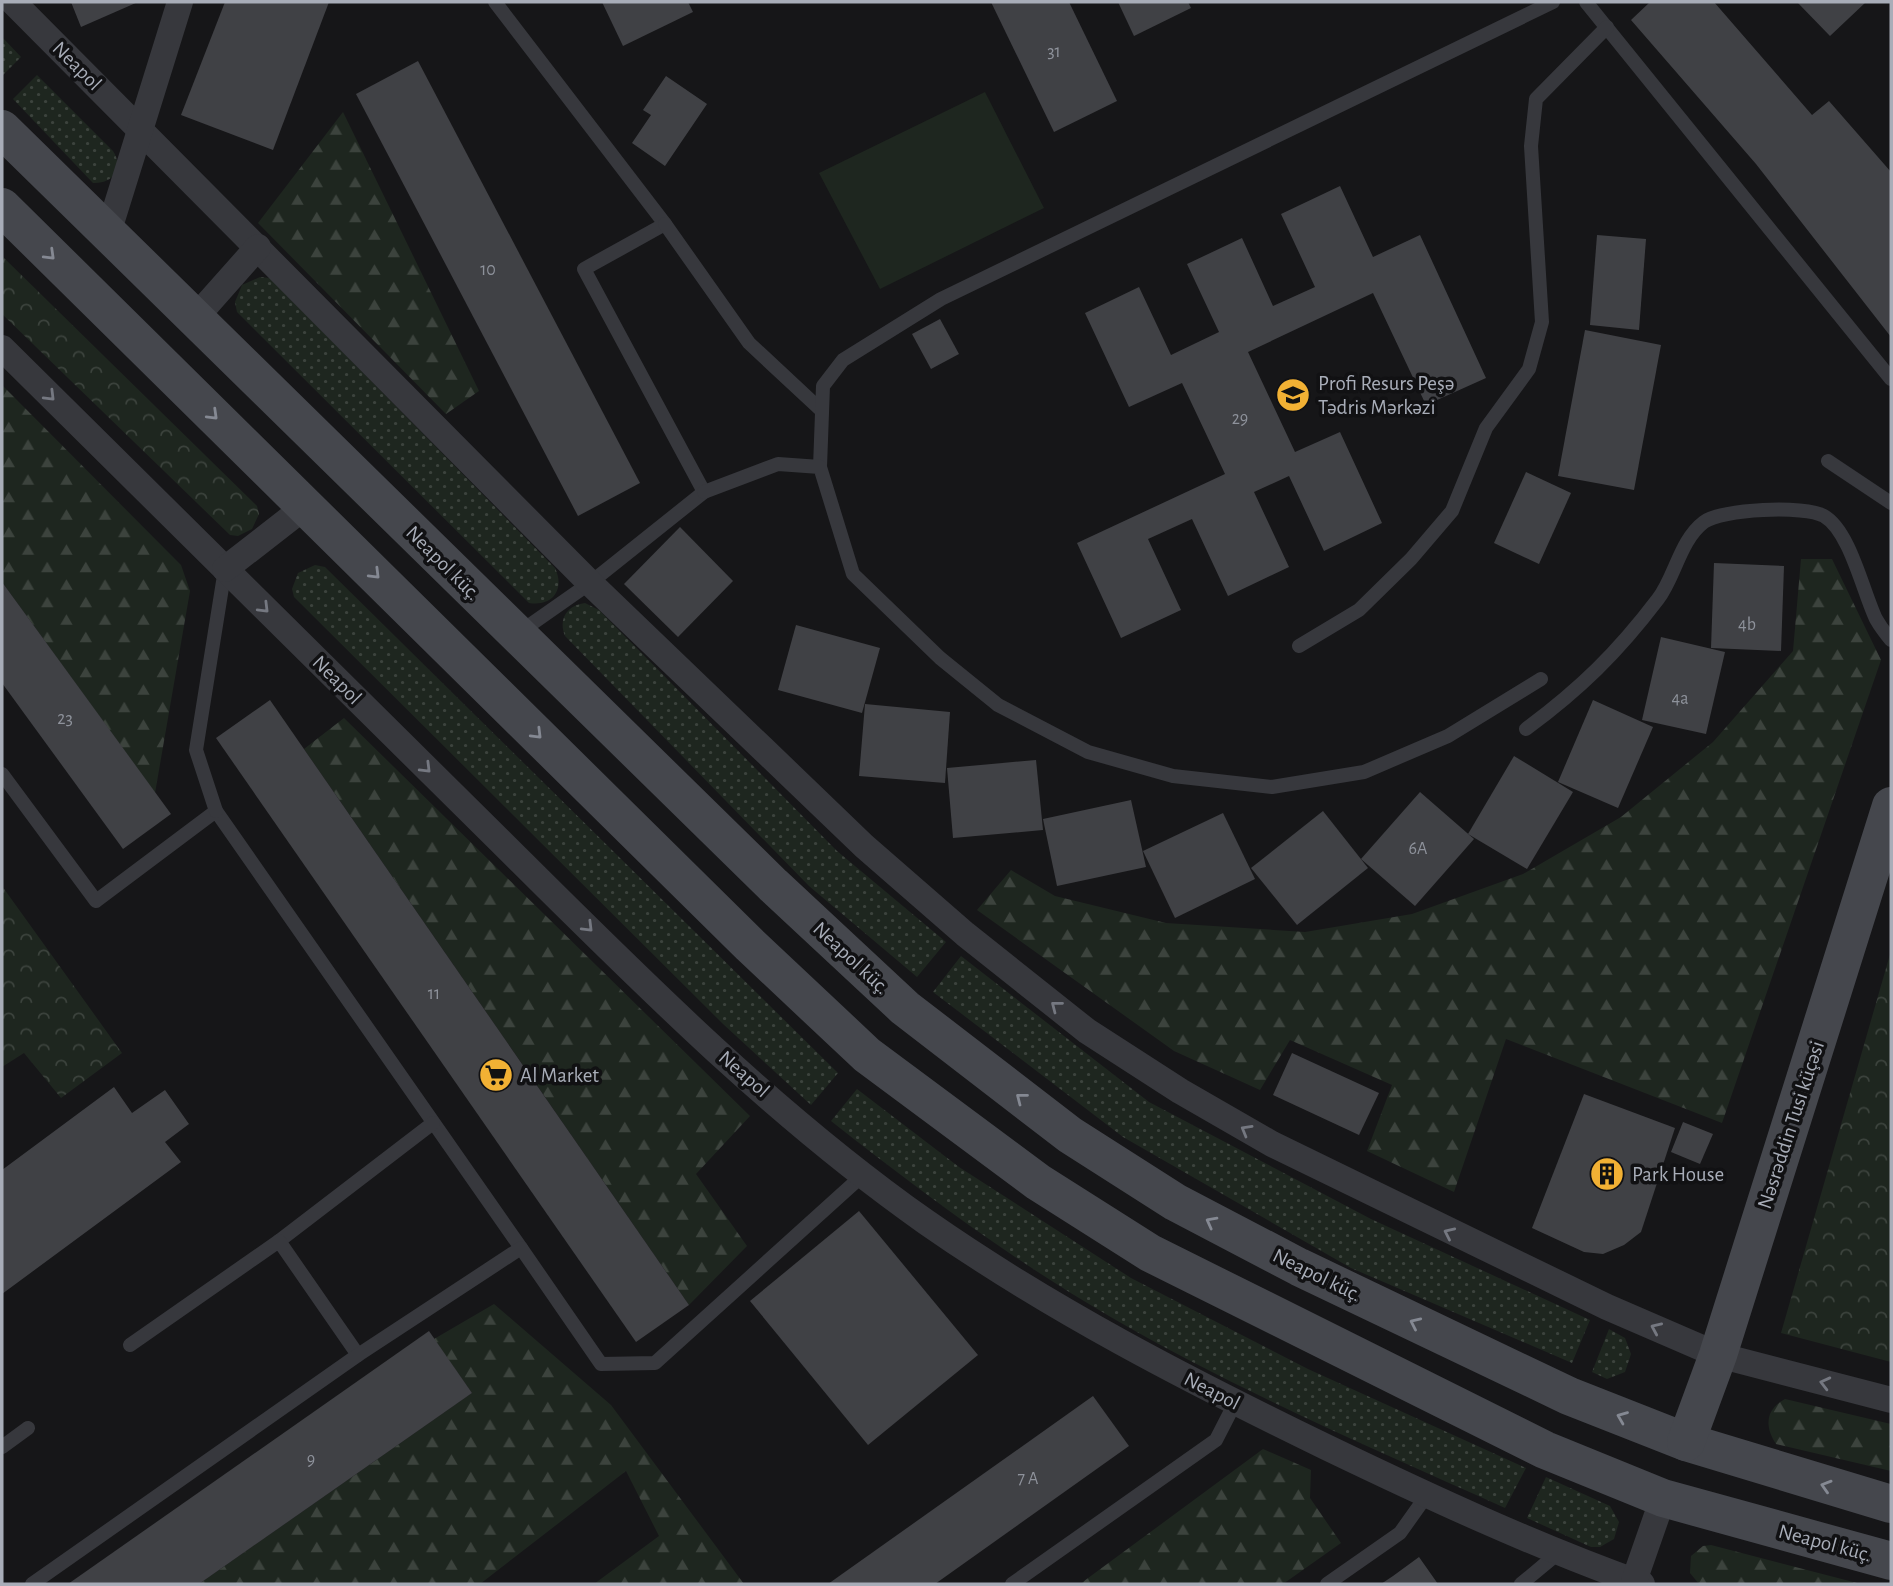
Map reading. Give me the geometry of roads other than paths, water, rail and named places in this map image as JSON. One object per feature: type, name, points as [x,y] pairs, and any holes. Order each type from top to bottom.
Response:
[{"type":"main road","name":"Neapol küç.","points":[[2,129],[773,885],[905,1008],[1070,1135],[1175,1202],[1298,1268],[1569,1395],[1686,1442],[1891,1504]]},
{"type":"main road","name":"Neapol küç.","points":[[2,207],[750,945],[867,1055],[1038,1182],[1150,1253],[1545,1450],[1663,1499],[1891,1561]]},
{"type":"main road","name":"Nəsrəddin Tusi küçəsi","points":[[1686,1442],[1718,1355],[1891,806]]},
{"type":"street","name":"Neapol","points":[[13,2],[590,583],[864,846],[965,934],[1087,1031],[1180,1091],[1272,1144],[1438,1227],[1718,1355],[1891,1400]]},
{"type":"street","points":[[108,233],[180,2]]},
{"type":"street","points":[[195,318],[258,247]]},
{"type":"street","name":"Neapol","points":[[2,348],[637,975],[722,1056],[863,1175],[980,1258],[1096,1331],[1235,1403],[1427,1495],[1557,1554],[1638,1583]]},
{"type":"street","points":[[225,569],[306,506]]},
{"type":"street","points":[[1638,1583],[1663,1499]]},
{"type":"lane","points":[[495,2],[665,224],[749,343],[822,411]]},
{"type":"lane","points":[[1541,679],[1448,736],[1364,772],[1272,787],[1173,776],[1088,752],[998,705],[940,657],[853,574],[820,467],[823,386],[843,360],[941,299],[1553,2]]},
{"type":"lane","points":[[1586,2],[1891,379]]},
{"type":"lane","points":[[1299,646],[1359,610],[1411,559],[1452,512],[1486,428],[1529,369],[1542,322],[1531,146],[1536,99],[1607,27]]},
{"type":"lane","points":[[665,224],[584,269],[704,492]]},
{"type":"lane","points":[[1828,461],[1891,503]]},
{"type":"lane","points":[[516,635],[590,583],[704,492],[778,464],[820,467]]},
{"type":"lane","points":[[1526,729],[1610,659],[1660,596],[1692,535],[1704,521],[1724,514],[1798,510],[1824,516],[1847,545],[1877,621],[1891,640]]},
{"type":"lane","points":[[225,569],[196,750],[216,811],[601,1364],[655,1363],[863,1175]]},
{"type":"lane","points":[[2,774],[96,901],[216,811]]},
{"type":"lane","points":[[130,1345],[279,1241],[433,1123]]},
{"type":"lane","points":[[279,1241],[358,1355]]},
{"type":"lane","points":[[32,1584],[358,1355],[521,1248]]},
{"type":"lane","points":[[1012,1584],[1216,1440],[1235,1403]]},
{"type":"lane","points":[[2,1447],[28,1428]]},
{"type":"lane","points":[[1327,1584],[1399,1533],[1427,1495]]},
{"type":"lane","points":[[1521,1584],[1557,1554]]},
{"type":"place","name":"Profi Resurs Peşə Tədris Mərkəzi","points":[[1293,395]]},
{"type":"place","name":"Al Market","points":[[496,1075]]},
{"type":"place","name":"Park House","points":[[1607,1174]]}]
